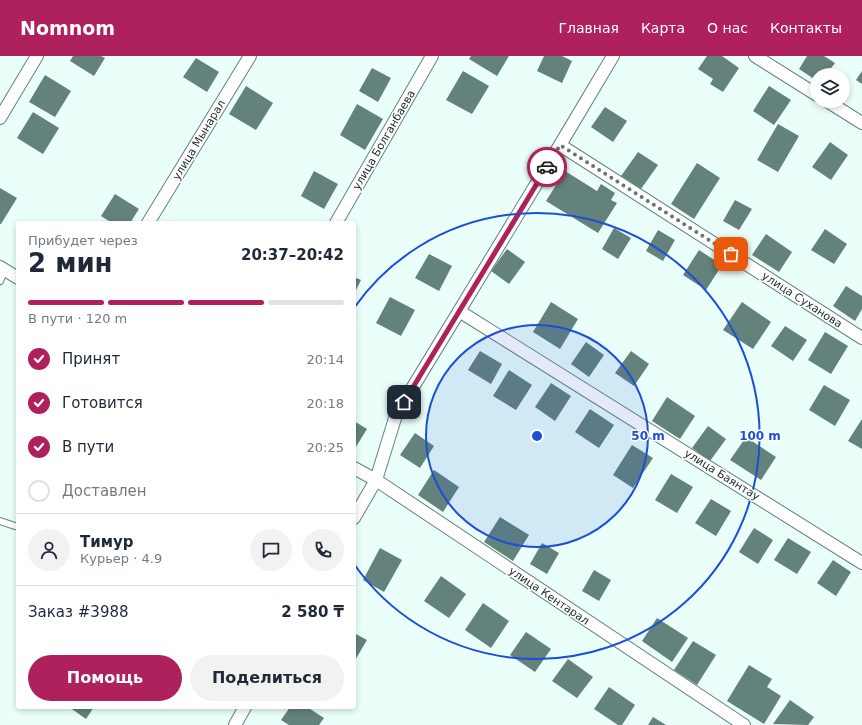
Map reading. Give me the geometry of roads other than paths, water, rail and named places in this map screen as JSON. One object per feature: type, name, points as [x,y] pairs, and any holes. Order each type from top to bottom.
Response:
[{"type":"street","points":[[0,118],[37,56]]},
{"type":"street","name":"улица Мынарал","points":[[149,221],[250,56]]},
{"type":"street","name":"улица Болганбаева","points":[[337,221],[432,56]]},
{"type":"street","points":[[356,515],[376,480],[396,415],[613,56]]},
{"type":"street","points":[[755,56],[810,91]]},
{"type":"street","points":[[838,108],[862,123]]},
{"type":"street","name":"улица Суханова","points":[[560,145],[862,338]]},
{"type":"street","points":[[2,273],[16,277]]},
{"type":"street","name":"улица Баянтау","points":[[459,311],[862,563]]},
{"type":"street","name":"улица Кентарал","points":[[356,469],[376,480],[744,725]]},
{"type":"street","points":[[235,725],[244,709]]},
{"type":"lane","points":[[0,521],[16,526]]}]
